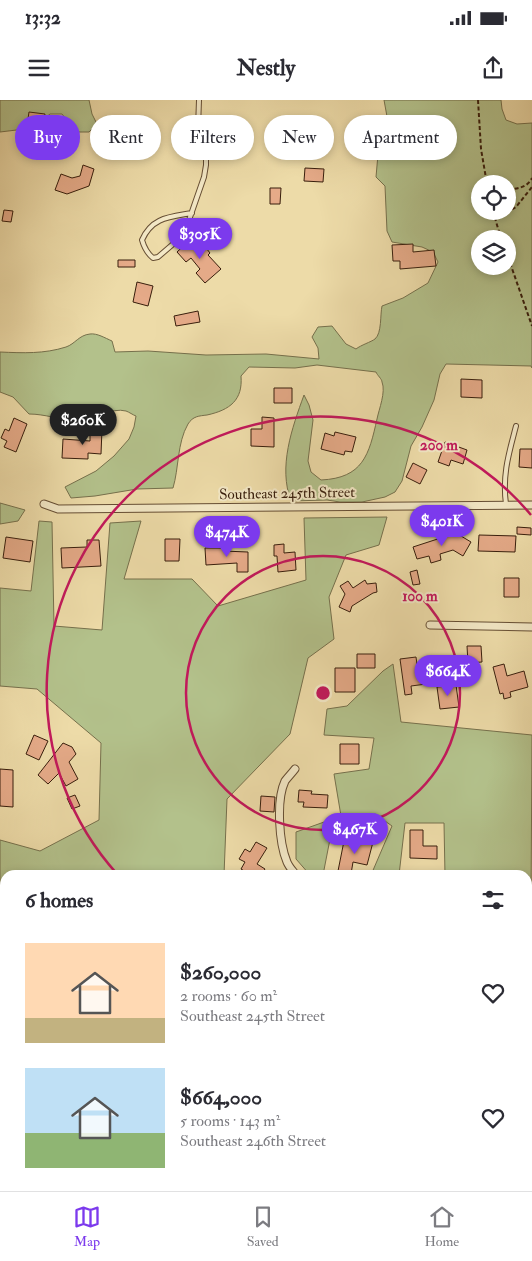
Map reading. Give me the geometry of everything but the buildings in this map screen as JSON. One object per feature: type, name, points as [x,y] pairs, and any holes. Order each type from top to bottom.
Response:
[{"type":"street","name":"Southeast 245th Street","points":[[44,504],[58,509],[532,505]]},
{"type":"street","points":[[430,624],[532,627]]},
{"type":"street","points":[[292,870],[288,864],[282,846],[280,820],[281,795],[286,780],[295,769]]},
{"type":"lane","points":[[192,212],[156,221],[145,231],[142,240],[149,255],[153,258],[158,257],[179,239],[192,212],[206,165],[206,154],[198,128],[198,100]]},
{"type":"lane","points":[[506,504],[504,479],[516,426]]},
{"type":"path","points":[[478,100],[481,149],[485,175]]},
{"type":"path","points":[[516,189],[523,188],[529,184],[532,178]]},
{"type":"path","points":[[516,207],[532,187]]},
{"type":"path","points":[[515,275],[532,326]]},
{"type":"green space","points":[[0,100],[89,100],[92,115],[90,115],[89,132],[80,132],[80,115],[50,114],[15,115],[15,130],[0,132]]},
{"type":"green space","points":[[384,100],[501,100],[506,120],[517,124],[532,123],[532,368],[531,366],[446,364],[440,374],[434,400],[411,446],[402,481],[395,492],[385,497],[362,502],[327,500],[291,501],[287,488],[286,461],[291,434],[304,395],[313,420],[308,461],[311,472],[321,480],[346,475],[362,462],[371,443],[382,400],[383,386],[376,372],[317,365],[295,368],[249,367],[241,376],[240,392],[233,403],[215,413],[194,418],[188,424],[180,447],[173,488],[137,489],[71,498],[65,487],[96,471],[114,456],[129,439],[136,416],[120,410],[76,420],[29,414],[13,397],[0,392],[0,352],[50,351],[66,347],[83,336],[93,334],[112,341],[115,352],[148,351],[206,355],[266,354],[319,359],[318,348],[312,337],[318,327],[332,326],[346,344],[356,349],[375,339],[379,333],[382,306],[403,298],[428,283],[438,262],[433,252],[422,247],[392,242],[387,231],[385,186],[376,177],[378,160],[457,160],[457,115],[387,115]]},
{"type":"green space","points":[[0,503],[25,510],[18,521],[0,524]]},
{"type":"green space","points":[[387,517],[379,545],[346,555],[329,597],[334,639],[308,658],[290,734],[227,799],[224,870],[0,870],[0,840],[40,851],[99,820],[101,743],[37,689],[0,686],[0,588],[31,591],[39,521],[52,522],[54,626],[102,630],[110,523],[141,521],[124,579],[192,579],[218,606],[306,580],[304,518]]},
{"type":"green space","points":[[393,664],[401,722],[532,735],[531,870],[445,870],[444,823],[405,823],[400,870],[373,870],[392,826],[375,814],[331,834],[324,870],[306,870],[296,859],[296,832],[341,816],[334,774],[369,769],[374,738],[324,735],[327,709],[347,706],[383,671]]}]
